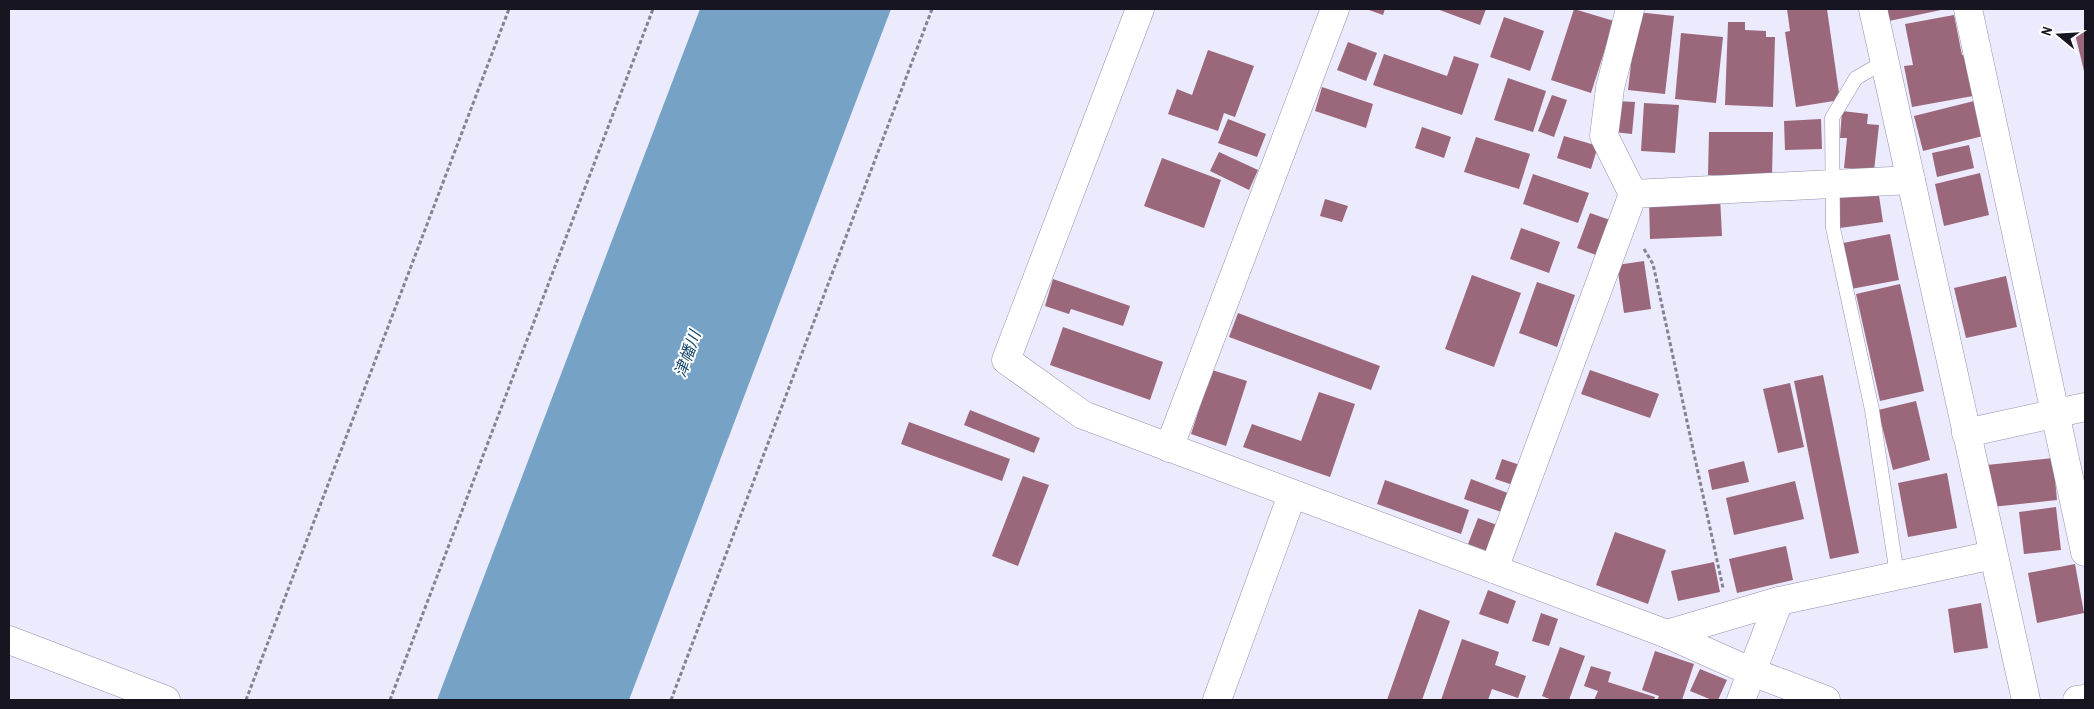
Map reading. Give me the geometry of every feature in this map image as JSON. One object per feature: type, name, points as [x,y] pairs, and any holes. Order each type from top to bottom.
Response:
[{"type":"street","points":[[1140,9],[1006,360],[1083,415],[1667,634],[1752,672],[1826,700]]},
{"type":"street","points":[[1168,448],[1335,9]]},
{"type":"street","points":[[1494,569],[1629,206],[1604,136],[1610,88],[1630,9]]},
{"type":"street","points":[[1873,9],[2026,700]]},
{"type":"street","points":[[1968,9],[2085,552]]},
{"type":"street","points":[[1629,206],[1833,184],[1910,180]]},
{"type":"street","points":[[1966,433],[2085,408]]},
{"type":"street","points":[[1217,700],[1292,494]]},
{"type":"street","points":[[1667,634],[1778,601],[1994,555]]},
{"type":"street","points":[[1742,700],[1778,601]]},
{"type":"street","points":[[9,640],[166,700]]},
{"type":"street","points":[[2077,700],[2085,698]]},
{"type":"lane","points":[[1884,62],[1856,78],[1832,118],[1833,228],[1872,410],[1897,575]]},
{"type":"path","points":[[246,700],[509,9]]},
{"type":"path","points":[[390,700],[653,9]]},
{"type":"path","points":[[671,700],[932,9]]},
{"type":"path","points":[[1629,206],[1653,264],[1728,616]]},
{"type":"water","name":"津幡川","points":[[700,9],[891,9],[629,700],[437,700]]},
{"type":"building","points":[[1366,9],[1385,9],[1383,15]]},
{"type":"building","points":[[1437,9],[1486,9],[1480,25]]},
{"type":"building","points":[[1574,9],[1614,21],[1591,93],[1551,80]]},
{"type":"building","points":[[1787,9],[1827,9],[1840,100],[1796,107],[1785,32],[1790,31]]},
{"type":"building","points":[[1886,9],[1941,9],[1941,10],[1889,21]]},
{"type":"building","points":[[1637,12],[1674,16],[1665,94],[1628,90]]},
{"type":"building","points":[[1954,15],[1962,55],[1965,55],[1973,96],[1912,107],[1904,66],[1913,65],[1905,24]]},
{"type":"building","points":[[1504,17],[1544,31],[1530,71],[1490,57]]},
{"type":"building","points":[[1728,22],[1745,22],[1745,30],[1766,31],[1766,37],[1775,37],[1773,107],[1725,105]]},
{"type":"building","points":[[2085,32],[2085,75],[2075,34]]},
{"type":"building","points":[[1681,33],[1723,37],[1716,103],[1675,99]]},
{"type":"building","points":[[1348,42],[1377,53],[1366,81],[1337,70]]},
{"type":"building","points":[[1208,50],[1254,66],[1235,117],[1224,113],[1218,131],[1168,114],[1177,89],[1192,95]]},
{"type":"building","points":[[1384,54],[1447,76],[1454,56],[1479,64],[1462,115],[1373,85]]},
{"type":"building","points":[[1508,78],[1546,91],[1533,132],[1494,120]]},
{"type":"building","points":[[1322,87],[1373,104],[1366,128],[1315,111]]},
{"type":"building","points":[[1552,95],[1567,100],[1554,137],[1538,131]]},
{"type":"building","points":[[1616,101],[1635,102],[1632,134],[1614,132]]},
{"type":"building","points":[[1974,101],[1983,136],[1923,151],[1914,116]]},
{"type":"building","points":[[1644,103],[1679,105],[1675,153],[1641,151]]},
{"type":"building","points":[[1842,111],[1868,114],[1867,124],[1879,125],[1874,171],[1844,168],[1847,138],[1840,138]]},
{"type":"building","points":[[1228,119],[1266,134],[1257,157],[1218,143]]},
{"type":"building","points":[[1821,119],[1822,149],[1785,150],[1784,121]]},
{"type":"building","points":[[1422,127],[1451,137],[1444,158],[1415,148]]},
{"type":"building","points":[[1709,132],[1773,132],[1772,176],[1708,175]]},
{"type":"building","points":[[1564,136],[1598,146],[1591,169],[1557,158]]},
{"type":"building","points":[[1476,137],[1530,154],[1519,189],[1464,172]]},
{"type":"building","points":[[1969,145],[1974,168],[1937,177],[1932,153]]},
{"type":"building","points":[[1219,152],[1258,170],[1249,190],[1210,171]]},
{"type":"building","points":[[1162,158],[1221,180],[1204,228],[1144,206]]},
{"type":"building","points":[[1980,173],[1989,215],[1944,226],[1935,184]]},
{"type":"building","points":[[1533,174],[1589,193],[1578,223],[1523,204]]},
{"type":"building","points":[[1878,189],[1883,222],[1840,228],[1835,195]]},
{"type":"building","points":[[1720,197],[1722,236],[1650,239],[1649,200]]},
{"type":"building","points":[[1325,199],[1348,206],[1342,222],[1320,216]]},
{"type":"building","points":[[1590,213],[1610,220],[1596,255],[1577,248]]},
{"type":"building","points":[[1521,228],[1560,242],[1549,273],[1510,259]]},
{"type":"building","points":[[1890,234],[1899,280],[1851,289],[1843,243]]},
{"type":"building","points":[[1644,261],[1651,309],[1624,313],[1617,265]]},
{"type":"building","points":[[1472,275],[1521,293],[1494,367],[1445,349]]},
{"type":"building","points":[[2006,276],[2017,327],[1966,338],[1954,288]]},
{"type":"building","points":[[1053,279],[1130,306],[1123,326],[1071,309],[1069,314],[1045,306]]},
{"type":"building","points":[[1537,282],[1575,295],[1557,347],[1519,333]]},
{"type":"building","points":[[1900,284],[1924,391],[1880,401],[1856,294]]},
{"type":"building","points":[[1238,313],[1380,366],[1371,390],[1229,337]]},
{"type":"building","points":[[1063,327],[1163,362],[1150,400],[1050,365]]},
{"type":"building","points":[[1212,370],[1247,381],[1226,446],[1191,434]]},
{"type":"building","points":[[1590,370],[1659,394],[1650,418],[1581,394]]},
{"type":"building","points":[[1823,375],[1859,553],[1830,559],[1794,381]]},
{"type":"building","points":[[1790,383],[1804,447],[1778,453],[1763,389]]},
{"type":"building","points":[[1319,392],[1355,404],[1330,477],[1243,447],[1252,424],[1301,441]]},
{"type":"building","points":[[1916,401],[1930,460],[1893,470],[1878,410]]},
{"type":"building","points":[[970,410],[1040,438],[1034,453],[964,425]]},
{"type":"building","points":[[909,422],[1010,459],[1002,481],[901,444]]},
{"type":"building","points":[[2053,458],[2057,500],[1992,507],[1987,465]]},
{"type":"building","points":[[1502,459],[1523,466],[1516,486],[1495,479]]},
{"type":"building","points":[[1744,461],[1749,482],[1712,490],[1708,470]]},
{"type":"building","points":[[1947,473],[1957,528],[1908,537],[1898,483]]},
{"type":"building","points":[[1023,476],[1049,485],[1018,566],[992,556]]},
{"type":"building","points":[[1471,479],[1513,495],[1507,514],[1464,499]]},
{"type":"building","points":[[1385,480],[1469,510],[1461,534],[1377,504]]},
{"type":"building","points":[[1795,481],[1804,519],[1734,535],[1726,498]]},
{"type":"building","points":[[2056,507],[2061,550],[2024,554],[2019,512]]},
{"type":"building","points":[[1478,518],[1497,525],[1487,551],[1468,544]]},
{"type":"building","points":[[1615,532],[1666,550],[1648,604],[1596,585]]},
{"type":"building","points":[[1786,546],[1793,580],[1737,593],[1729,559]]},
{"type":"building","points":[[1714,562],[1720,592],[1678,601],[1671,571]]},
{"type":"building","points":[[2075,564],[2084,613],[2037,623],[2028,573]]},
{"type":"building","points":[[1488,590],[1516,601],[1508,624],[1479,614]]},
{"type":"building","points":[[1981,603],[1988,648],[1954,653],[1948,609]]},
{"type":"building","points":[[1419,609],[1450,621],[1422,700],[1387,700]]},
{"type":"building","points":[[1541,613],[1558,619],[1549,646],[1532,641]]},
{"type":"building","points":[[1462,639],[1499,652],[1495,665],[1526,676],[1518,698],[1492,689],[1488,700],[1441,700]]},
{"type":"building","points":[[1560,647],[1585,656],[1569,700],[1552,700],[1542,696]]},
{"type":"building","points":[[1655,651],[1694,664],[1682,700],[1657,700],[1659,696],[1642,690]]},
{"type":"building","points":[[1591,666],[1611,672],[1608,682],[1655,697],[1654,700],[1594,700],[1598,691],[1584,686]]},
{"type":"building","points":[[1700,669],[1727,680],[1718,700],[1712,700],[1690,691]]}]
